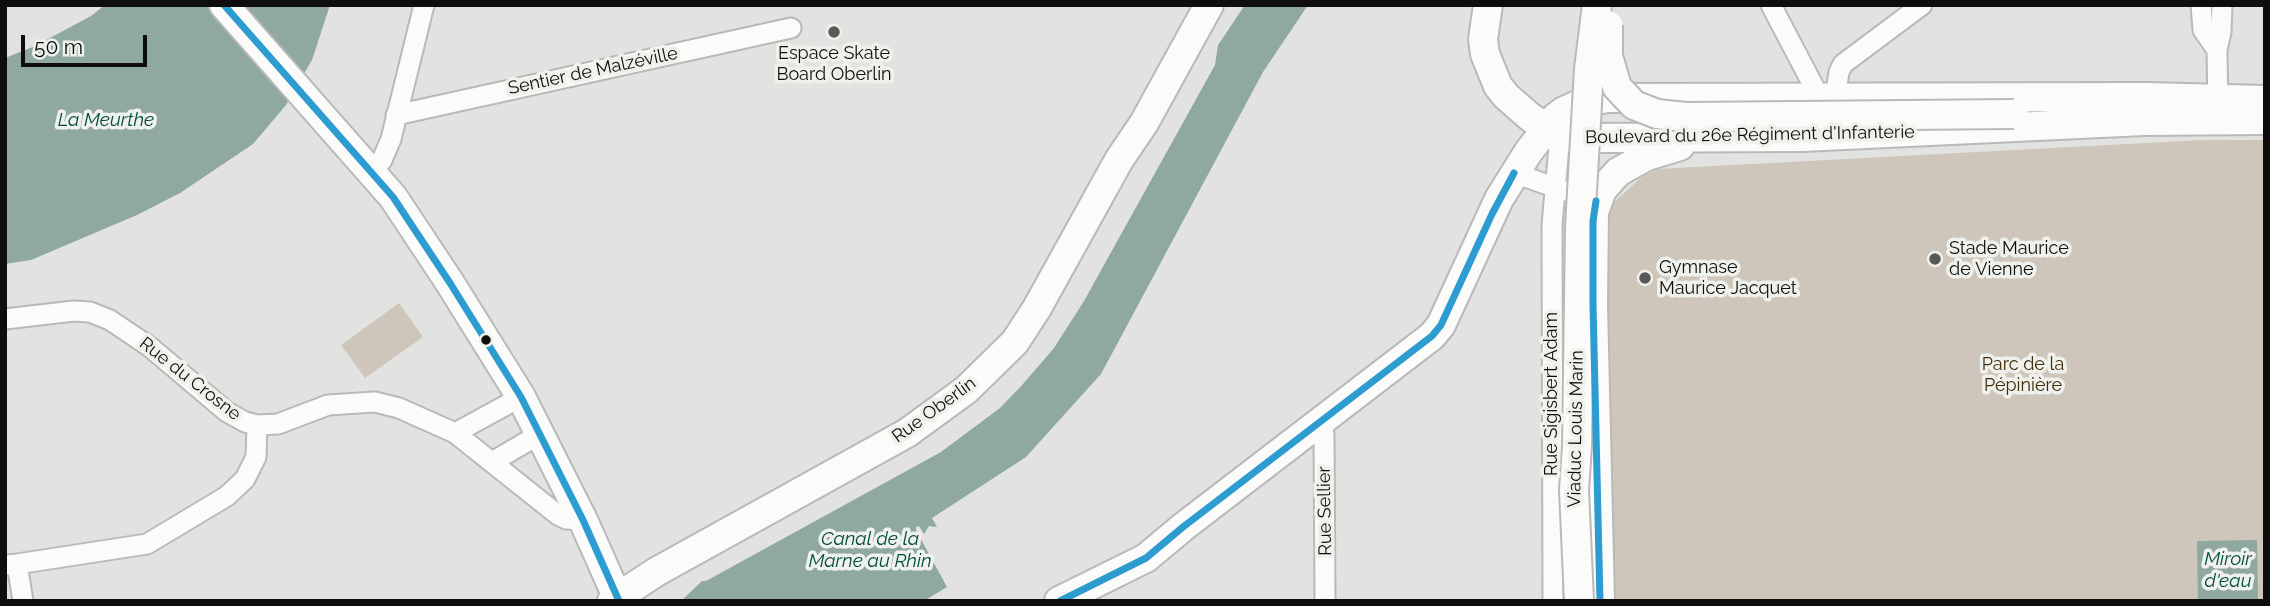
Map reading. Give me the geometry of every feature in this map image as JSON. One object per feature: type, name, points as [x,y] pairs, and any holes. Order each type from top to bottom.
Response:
[{"type":"main road","points":[[224,5],[393,197],[450,282],[521,397],[583,520],[616,600]]},
{"type":"main road","name":"Rue Oberlin","points":[[616,600],[656,572],[907,433],[966,390],[1014,342],[1037,308],[1209,5]]},
{"type":"main road","points":[[1070,599],[1146,558],[1432,336],[1441,325],[1492,214],[1514,173],[1546,127],[1506,96],[1492,75],[1483,39],[1488,5]]},
{"type":"main road","name":"Viaduc Louis Marin","points":[[1579,601],[1574,490],[1580,227],[1597,5]]},
{"type":"main road","points":[[1610,5],[1608,56],[1618,88],[1634,105],[1657,114],[1699,117],[2014,114],[2113,109],[2146,97]]},
{"type":"main road","name":"Boulevard du 26e Régiment d'Infanterie","points":[[2265,100],[2218,110],[1802,137],[1570,138],[1546,127],[1564,111],[1600,98],[2146,97],[2218,110],[2265,120]]},
{"type":"main road","points":[[1600,601],[1593,305],[1593,221],[1596,201],[1618,172],[1631,163],[1712,137]]},
{"type":"street","points":[[364,164],[382,160],[387,149],[424,5]]},
{"type":"street","points":[[1771,5],[1812,82],[1826,99],[1843,64],[1922,5]]},
{"type":"street","points":[[2201,5],[2203,30],[2217,50]]},
{"type":"street","points":[[2218,110],[2217,50],[2222,5]]},
{"type":"street","name":"Sentier de Malzéville","points":[[396,115],[791,28]]},
{"type":"street","name":"Rue Sigisbert Adam","points":[[1546,127],[1559,146],[1552,225],[1553,601]]},
{"type":"street","points":[[1514,173],[1596,201]]},
{"type":"street","name":"Rue du Crosne","points":[[5,318],[74,311],[90,312],[110,320],[149,347],[226,412],[236,419],[257,425],[278,424],[328,405],[375,402],[399,408],[456,433],[558,515],[566,519],[583,520]]},
{"type":"street","points":[[456,433],[521,397]]},
{"type":"street","name":"Rue Sellier","points":[[1320,422],[1324,434],[1325,601]]},
{"type":"street","points":[[23,601],[11,564],[147,544],[227,496],[245,479],[256,457],[257,425]]},
{"type":"street","points":[[492,462],[540,434]]},
{"type":"green space","name":"Parc de la Pépinière","points":[[2202,140],[2265,140],[2265,601],[1609,601],[1607,219],[1615,201],[1642,177],[1658,169]]},
{"type":"green space","points":[[399,303],[423,337],[365,378],[341,345]]},
{"type":"water","name":"La Meurthe","points":[[105,5],[330,5],[312,60],[286,105],[253,144],[180,193],[137,215],[31,260],[5,264],[5,58],[35,46],[91,16]]},
{"type":"water","name":"Canal de la Marne au Rhin","points":[[1245,5],[1308,5],[1263,72],[1101,374],[1026,457],[932,518],[937,527],[929,526],[924,534],[919,526],[916,527],[947,587],[924,601],[681,601],[702,581],[941,452],[1000,408],[1023,384],[1054,348],[1084,301],[1215,65],[1218,45]]},
{"type":"water","name":"Miroir d'eau","points":[[2257,540],[2258,601],[2198,601],[2197,541]]},
{"type":"transit line","points":[[224,5],[393,197],[450,283],[521,397],[583,520],[619,601]]},
{"type":"transit line","points":[[1060,601],[1146,558],[1432,336],[1441,325],[1514,173]]},
{"type":"transit line","points":[[1596,201],[1593,221],[1593,305],[1600,601]]},
{"type":"place","name":"Espace Skate Board Oberlin","points":[[834,32]]},
{"type":"place","name":"Stade Maurice de Vienne","points":[[1935,259]]},
{"type":"place","name":"Gymnase Maurice Jacquet","points":[[1645,278]]}]
